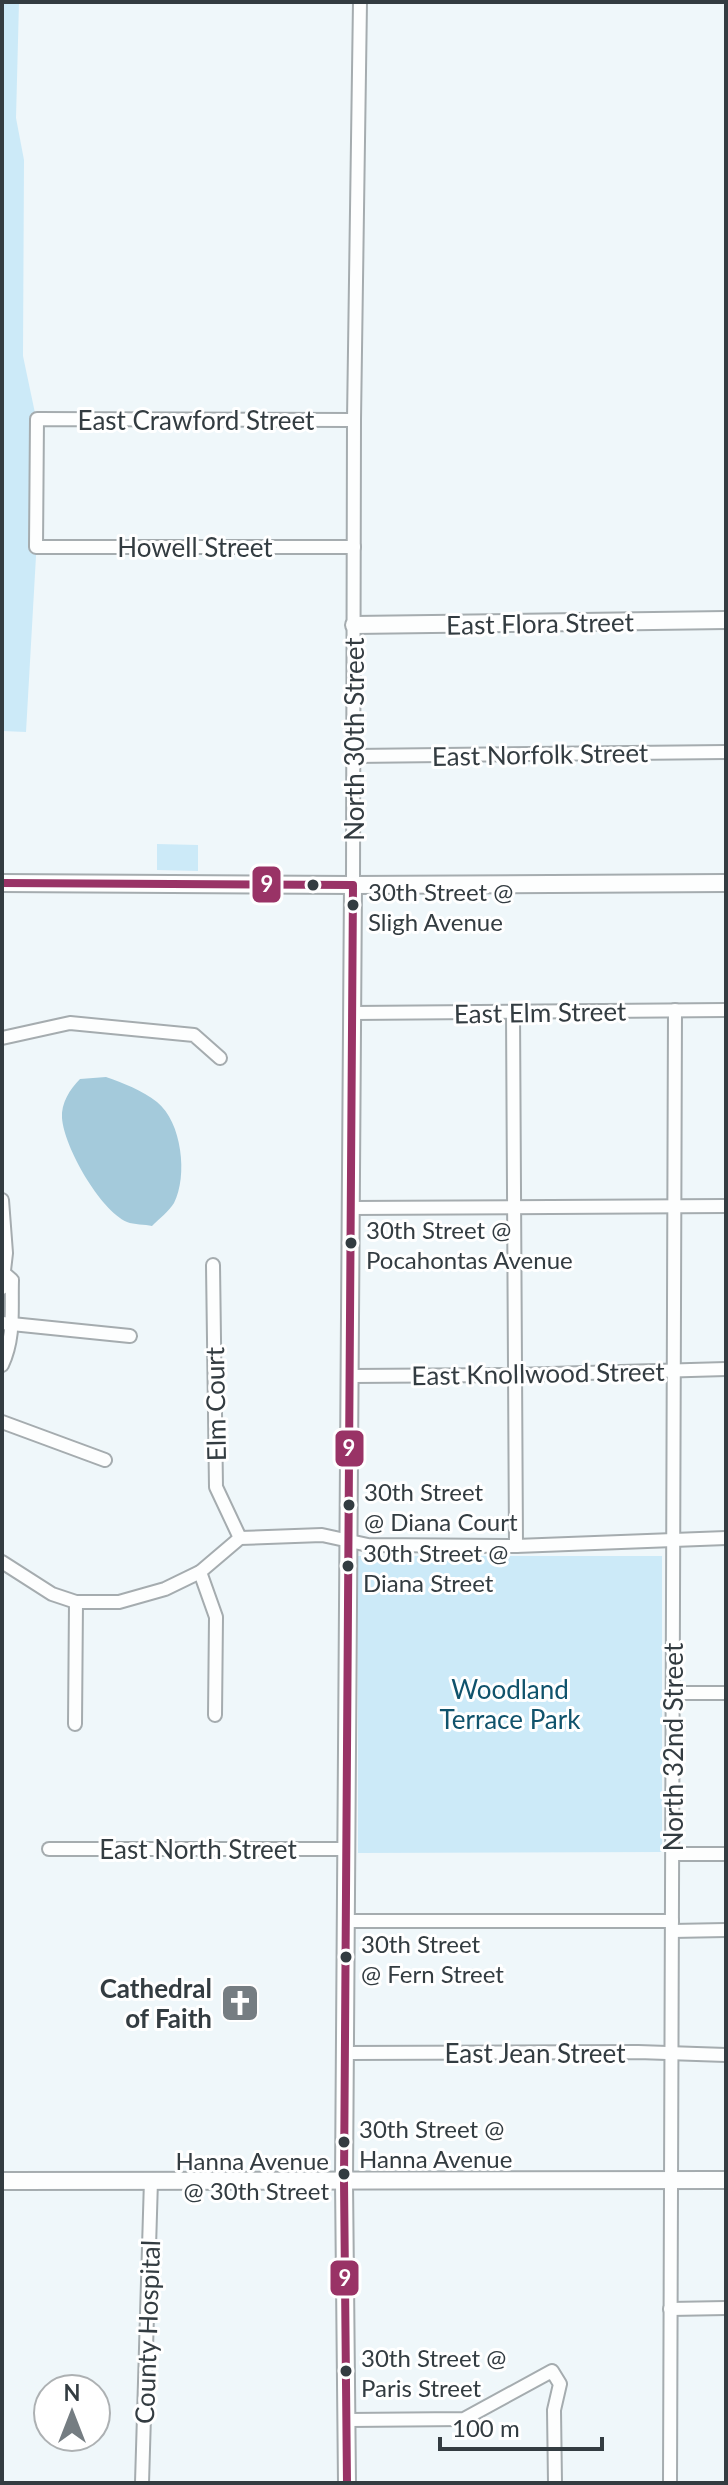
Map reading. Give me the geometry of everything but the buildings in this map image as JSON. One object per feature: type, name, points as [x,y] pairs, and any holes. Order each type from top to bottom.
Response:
[{"type":"street","name":"North 30th Street","points":[[347,2483],[344,2181],[354,420],[360,2]]},
{"type":"street","name":"East Crawford Street","points":[[36,547],[37,419],[354,420]]},
{"type":"street","name":"Howell Street","points":[[36,547],[354,547]]},
{"type":"street","name":"East Flora Street","points":[[354,625],[726,620]]},
{"type":"street","name":"East Norfolk Street","points":[[354,756],[726,752]]},
{"type":"street","points":[[2,883],[726,883]]},
{"type":"street","name":"North 32nd Street","points":[[670,2483],[675,1010]]},
{"type":"street","name":"East Elm Street","points":[[353,1013],[726,1010]]},
{"type":"street","points":[[513,1012],[516,1546]]},
{"type":"street","points":[[2,1038],[70,1023],[194,1035],[220,1058]]},
{"type":"street","points":[[2,1200],[2,1288]]},
{"type":"street","points":[[351,1208],[726,1206]]},
{"type":"street","name":"Elm Court","points":[[213,1265],[216,1487],[240,1538]]},
{"type":"street","points":[[2,1365],[10,1344],[7,1324],[12,1280],[4,1274]]},
{"type":"street","points":[[7,1324],[130,1336]]},
{"type":"street","name":"East Knollwood Street","points":[[350,1376],[726,1369]]},
{"type":"street","points":[[2,1422],[105,1460]]},
{"type":"street","points":[[2,1562],[52,1594],[76,1602],[119,1602],[165,1589],[200,1572],[240,1538],[322,1535],[368,1545],[516,1546],[726,1538]]},
{"type":"street","points":[[200,1572],[216,1617],[215,1715]]},
{"type":"street","points":[[75,1724],[76,1602]]},
{"type":"street","points":[[673,1693],[726,1693]]},
{"type":"street","name":"East North Street","points":[[49,1849],[346,1849]]},
{"type":"street","points":[[673,1854],[726,1854]]},
{"type":"street","points":[[346,1921],[672,1926],[726,1930]]},
{"type":"street","name":"East Jean Street","points":[[345,2053],[726,2055]]},
{"type":"street","name":"County Hospital","points":[[142,2483],[151,2180]]},
{"type":"street","points":[[2,2181],[726,2180]]},
{"type":"street","points":[[670,2309],[726,2308]]},
{"type":"street","points":[[348,2420],[464,2419],[552,2371],[560,2384],[554,2410],[555,2483]]},
{"type":"green space","points":[[2,2],[19,2],[16,118],[24,160],[23,356],[35,413],[32,414],[30,553],[36,553],[36,556],[26,732],[2,731]]},
{"type":"green space","points":[[157,844],[198,845],[198,871],[157,870]]},
{"type":"green space","name":"Woodland Terrace Park","points":[[358,1556],[662,1556],[662,1852],[358,1853]]},
{"type":"shaded area","points":[[106,1077],[139,1090],[157,1102],[172,1122],[177,1136],[181,1164],[178,1192],[172,1206],[152,1226],[127,1222],[106,1205],[76,1160],[64,1130],[63,1107],[73,1087],[80,1079]]},
{"type":"transit line","name":"9","points":[[2,883],[353,885],[344,2181],[347,2483]]},
{"type":"place","name":"30th Street @ Sligh Avenue","points":[[353,905]]},
{"type":"place","name":"30th Street @ Pocahontas Avenue","points":[[351,1243]]},
{"type":"place","name":"30th Street @ Diana Court","points":[[349,1505]]},
{"type":"place","name":"30th Street @ Diana Street","points":[[348,1566]]},
{"type":"place","name":"30th Street @ Fern Street","points":[[346,1957]]},
{"type":"place","name":"Cathedral of Faith","points":[[240,2003]]},
{"type":"place","name":"30th Street @ Hanna Avenue","points":[[344,2142]]},
{"type":"place","name":"Hanna Avenue @ 30th Street","points":[[344,2174]]},
{"type":"place","name":"30th Street @ Paris Street","points":[[346,2371]]}]
